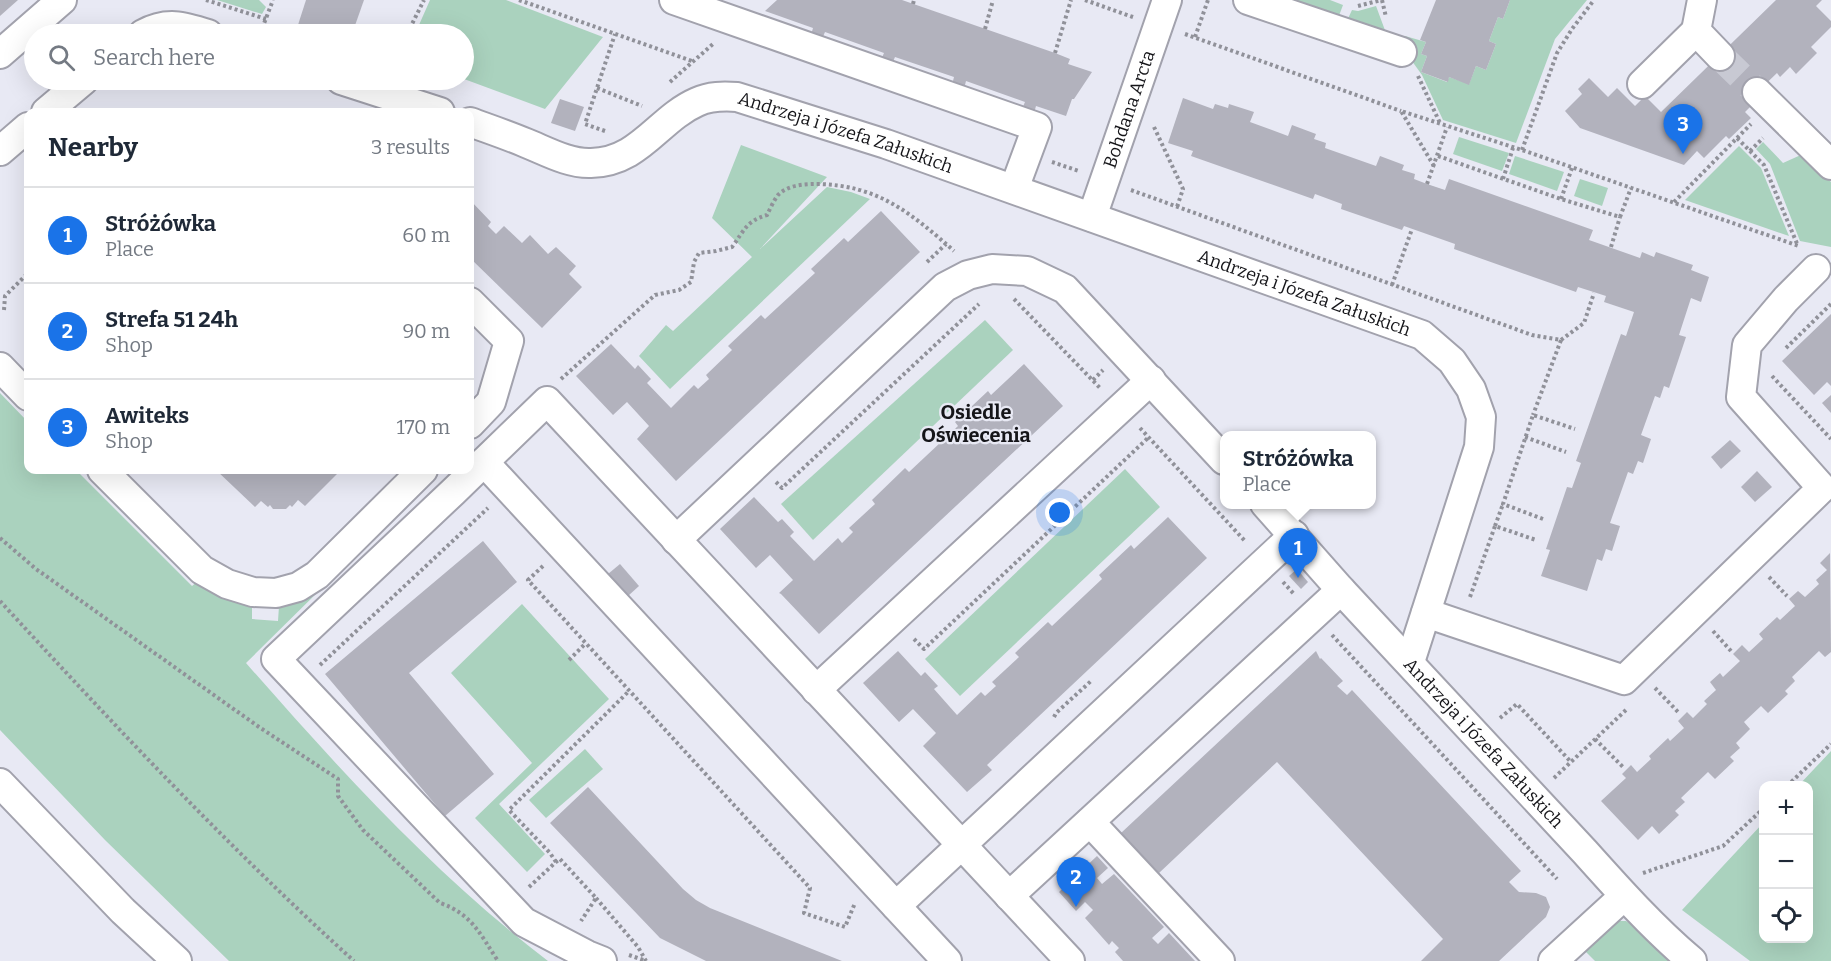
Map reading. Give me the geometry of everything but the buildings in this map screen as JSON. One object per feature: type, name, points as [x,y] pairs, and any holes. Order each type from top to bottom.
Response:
[{"type":"street","points":[[34,24],[62,0]]},
{"type":"street","points":[[674,0],[1037,126],[1014,189]]},
{"type":"street","name":"Bohdana Arcta","points":[[1092,217],[1167,0]]},
{"type":"street","points":[[1248,0],[1409,63]]},
{"type":"street","points":[[1642,84],[1696,31],[1701,0]]},
{"type":"street","points":[[1696,31],[1720,56]]},
{"type":"street","points":[[0,54],[24,33]]},
{"type":"street","points":[[51,108],[72,90]]},
{"type":"street","points":[[372,90],[428,108]]},
{"type":"street","points":[[1757,92],[1831,165]]},
{"type":"street","name":"Andrzeja i Józefa Załuskich","points":[[474,123],[566,159],[579,163],[592,163],[615,159],[634,150],[685,108],[696,102],[722,96],[737,97],[886,144],[1422,335],[1452,361],[1471,389],[1482,417],[1479,447],[1410,662],[1534,797],[1629,886],[1673,945],[1692,961]]},
{"type":"street","points":[[0,151],[24,130]]},
{"type":"street","points":[[1426,613],[1624,680],[1822,488],[1741,397],[1747,345],[1786,299],[1813,259]]},
{"type":"street","points":[[676,540],[945,287],[968,275],[992,269],[1027,271],[1065,289],[1220,456]]},
{"type":"street","points":[[474,306],[509,341],[491,402],[474,420]]},
{"type":"street","points":[[0,367],[24,392]]},
{"type":"street","points":[[816,690],[1151,380]]},
{"type":"street","points":[[474,471],[547,401],[1070,961]]},
{"type":"street","points":[[484,462],[947,961]]},
{"type":"street","points":[[106,474],[202,570],[227,585],[253,592],[276,593],[298,587],[317,575],[419,474]]},
{"type":"street","points":[[471,474],[276,659],[524,922],[602,961]]},
{"type":"street","points":[[1270,509],[1341,590],[1410,662]]},
{"type":"street","points":[[896,906],[1294,536]]},
{"type":"street","points":[[1009,896],[1341,590]]},
{"type":"street","points":[[0,783],[123,911],[177,961]]},
{"type":"street","points":[[1090,822],[1220,961]]},
{"type":"street","points":[[1553,961],[1629,886]]},
{"type":"path","points":[[206,0],[266,19]]},
{"type":"path","points":[[264,24],[273,0]]},
{"type":"path","points":[[412,24],[424,0]]},
{"type":"path","points":[[519,0],[692,61]]},
{"type":"path","points":[[985,29],[993,0]]},
{"type":"path","points":[[1055,53],[1071,0]]},
{"type":"path","points":[[1085,0],[1137,18]]},
{"type":"path","points":[[1195,38],[1208,0]]},
{"type":"path","points":[[1522,150],[1557,53],[1594,0]]},
{"type":"path","points":[[668,84],[738,23]]},
{"type":"path","points":[[1181,33],[1447,127],[1522,150],[1798,246],[1813,259]]},
{"type":"path","points":[[612,134],[585,124],[615,34]]},
{"type":"path","points":[[1409,63],[1440,124]]},
{"type":"path","points":[[597,88],[643,106],[635,113]]},
{"type":"path","points":[[1401,111],[1434,166]]},
{"type":"path","points":[[1150,118],[1183,189],[1176,207]]},
{"type":"path","points":[[1427,184],[1447,127]]},
{"type":"path","points":[[1674,202],[1737,138],[1764,165],[1798,246],[1813,259]]},
{"type":"path","points":[[1503,179],[1514,148]]},
{"type":"path","points":[[1438,156],[1620,217]]},
{"type":"path","points":[[1561,199],[1572,168]]},
{"type":"path","points":[[547,401],[560,380],[655,294],[679,290],[691,282],[694,262],[699,253],[732,247],[744,228],[756,218],[767,215],[778,195],[788,189],[805,184],[838,184],[874,194],[918,220],[946,244],[956,254],[968,275]]},
{"type":"path","points":[[1125,188],[1532,335],[1561,340]]},
{"type":"path","points":[[1611,247],[1631,188]]},
{"type":"path","points":[[1392,285],[1412,229]]},
{"type":"path","points":[[921,268],[946,244]]},
{"type":"path","points":[[4,310],[5,296],[24,277]]},
{"type":"path","points":[[1469,599],[1561,340],[1584,323],[1594,292]]},
{"type":"path","points":[[1012,297],[1149,437],[1557,879]]},
{"type":"path","points":[[770,476],[782,488],[982,301]]},
{"type":"path","points":[[1781,352],[1831,304]]},
{"type":"path","points":[[1764,368],[1831,439]]},
{"type":"path","points":[[1533,415],[1575,429]]},
{"type":"path","points":[[908,633],[924,649],[1149,437]]},
{"type":"path","points":[[1526,437],[1566,452]]},
{"type":"path","points":[[1503,504],[1542,519]]},
{"type":"path","points":[[319,666],[488,508],[497,507]]},
{"type":"path","points":[[1495,526],[1536,540]]},
{"type":"path","points":[[0,538],[36,569],[249,720],[338,779],[338,796],[363,830],[440,903],[454,908],[474,924],[498,961]]},
{"type":"path","points":[[548,562],[528,580],[810,888],[804,913],[845,927],[858,894]]},
{"type":"path","points":[[1766,574],[1787,596]]},
{"type":"path","points":[[0,601],[111,722],[187,800],[354,961]]},
{"type":"path","points":[[1710,628],[1731,651]]},
{"type":"path","points":[[569,660],[586,643]]},
{"type":"path","points":[[1052,722],[1056,713],[1098,674]]},
{"type":"path","points":[[1534,797],[1635,702],[1624,680]]},
{"type":"path","points":[[1652,685],[1679,713]]},
{"type":"path","points":[[556,862],[509,810],[629,691]]},
{"type":"path","points":[[1494,724],[1516,704],[1570,762]]},
{"type":"path","points":[[1595,739],[1623,767]]},
{"type":"path","points":[[1792,781],[1831,744]]},
{"type":"path","points":[[1629,886],[1723,846],[1759,813]]},
{"type":"path","points":[[528,888],[561,859],[638,947],[647,961]]},
{"type":"path","points":[[578,924],[596,898]]},
{"type":"green space","points":[[217,0],[259,0],[266,7],[262,14]]},
{"type":"green space","points":[[430,0],[506,0],[603,37],[545,109],[474,83],[474,24],[419,24]]},
{"type":"green space","points":[[1292,0],[1330,0],[1343,5],[1337,21]]},
{"type":"green space","points":[[1510,0],[1587,0],[1555,39],[1516,143],[1443,120],[1422,75],[1399,43],[1405,36],[1426,42],[1421,54],[1427,56],[1421,72],[1447,82],[1449,77],[1469,84],[1476,66],[1486,70],[1496,44],[1489,41],[1498,17],[1503,19]]},
{"type":"green space","points":[[1376,6],[1386,33],[1345,25],[1352,10],[1358,11]]},
{"type":"green space","points":[[1459,137],[1509,153],[1502,171],[1453,154]]},
{"type":"green space","points":[[1763,142],[1783,163],[1803,154],[1831,182],[1831,247],[1800,241],[1770,164],[1756,149]]},
{"type":"green space","points":[[741,145],[827,177],[760,249],[827,187],[870,199],[670,389],[639,356],[666,325],[673,331],[752,257],[712,218]]},
{"type":"green space","points":[[1739,146],[1761,168],[1789,236],[1685,200]]},
{"type":"green space","points":[[1515,156],[1564,172],[1557,191],[1509,174]]},
{"type":"green space","points":[[1580,179],[1608,188],[1602,206],[1574,196]]},
{"type":"green space","points":[[985,320],[1013,350],[813,540],[781,504]]},
{"type":"green space","points":[[0,393],[24,418],[24,474],[80,474],[192,586],[198,581],[252,602],[252,619],[278,621],[279,606],[325,585],[246,663],[353,781],[427,857],[506,928],[548,961],[229,961],[105,840],[0,730]]},
{"type":"green space","points":[[1125,469],[1160,507],[960,696],[925,659]]},
{"type":"green space","points":[[522,604],[609,699],[499,804],[545,854],[527,872],[475,818],[532,763],[451,673]]},
{"type":"green space","points":[[585,749],[603,769],[546,818],[529,800]]},
{"type":"green space","points":[[1831,751],[1831,961],[1750,961],[1682,910],[1759,827],[1759,943],[1813,943],[1813,781],[1803,781]]},
{"type":"green space","points":[[1618,921],[1626,921],[1632,925],[1671,961],[1595,961],[1582,948]]},
{"type":"tunnel","points":[[1720,56],[1757,92]]},
{"type":"place","name":"Awiteks","points":[[1683,154]]},
{"type":"place","name":"Stróżówka","points":[[1298,578]]},
{"type":"place","name":"Strefa 51 24h","points":[[1076,907]]},
{"type":"district","name":"Osiedle Oświecenia","points":[[976,424]]}]
